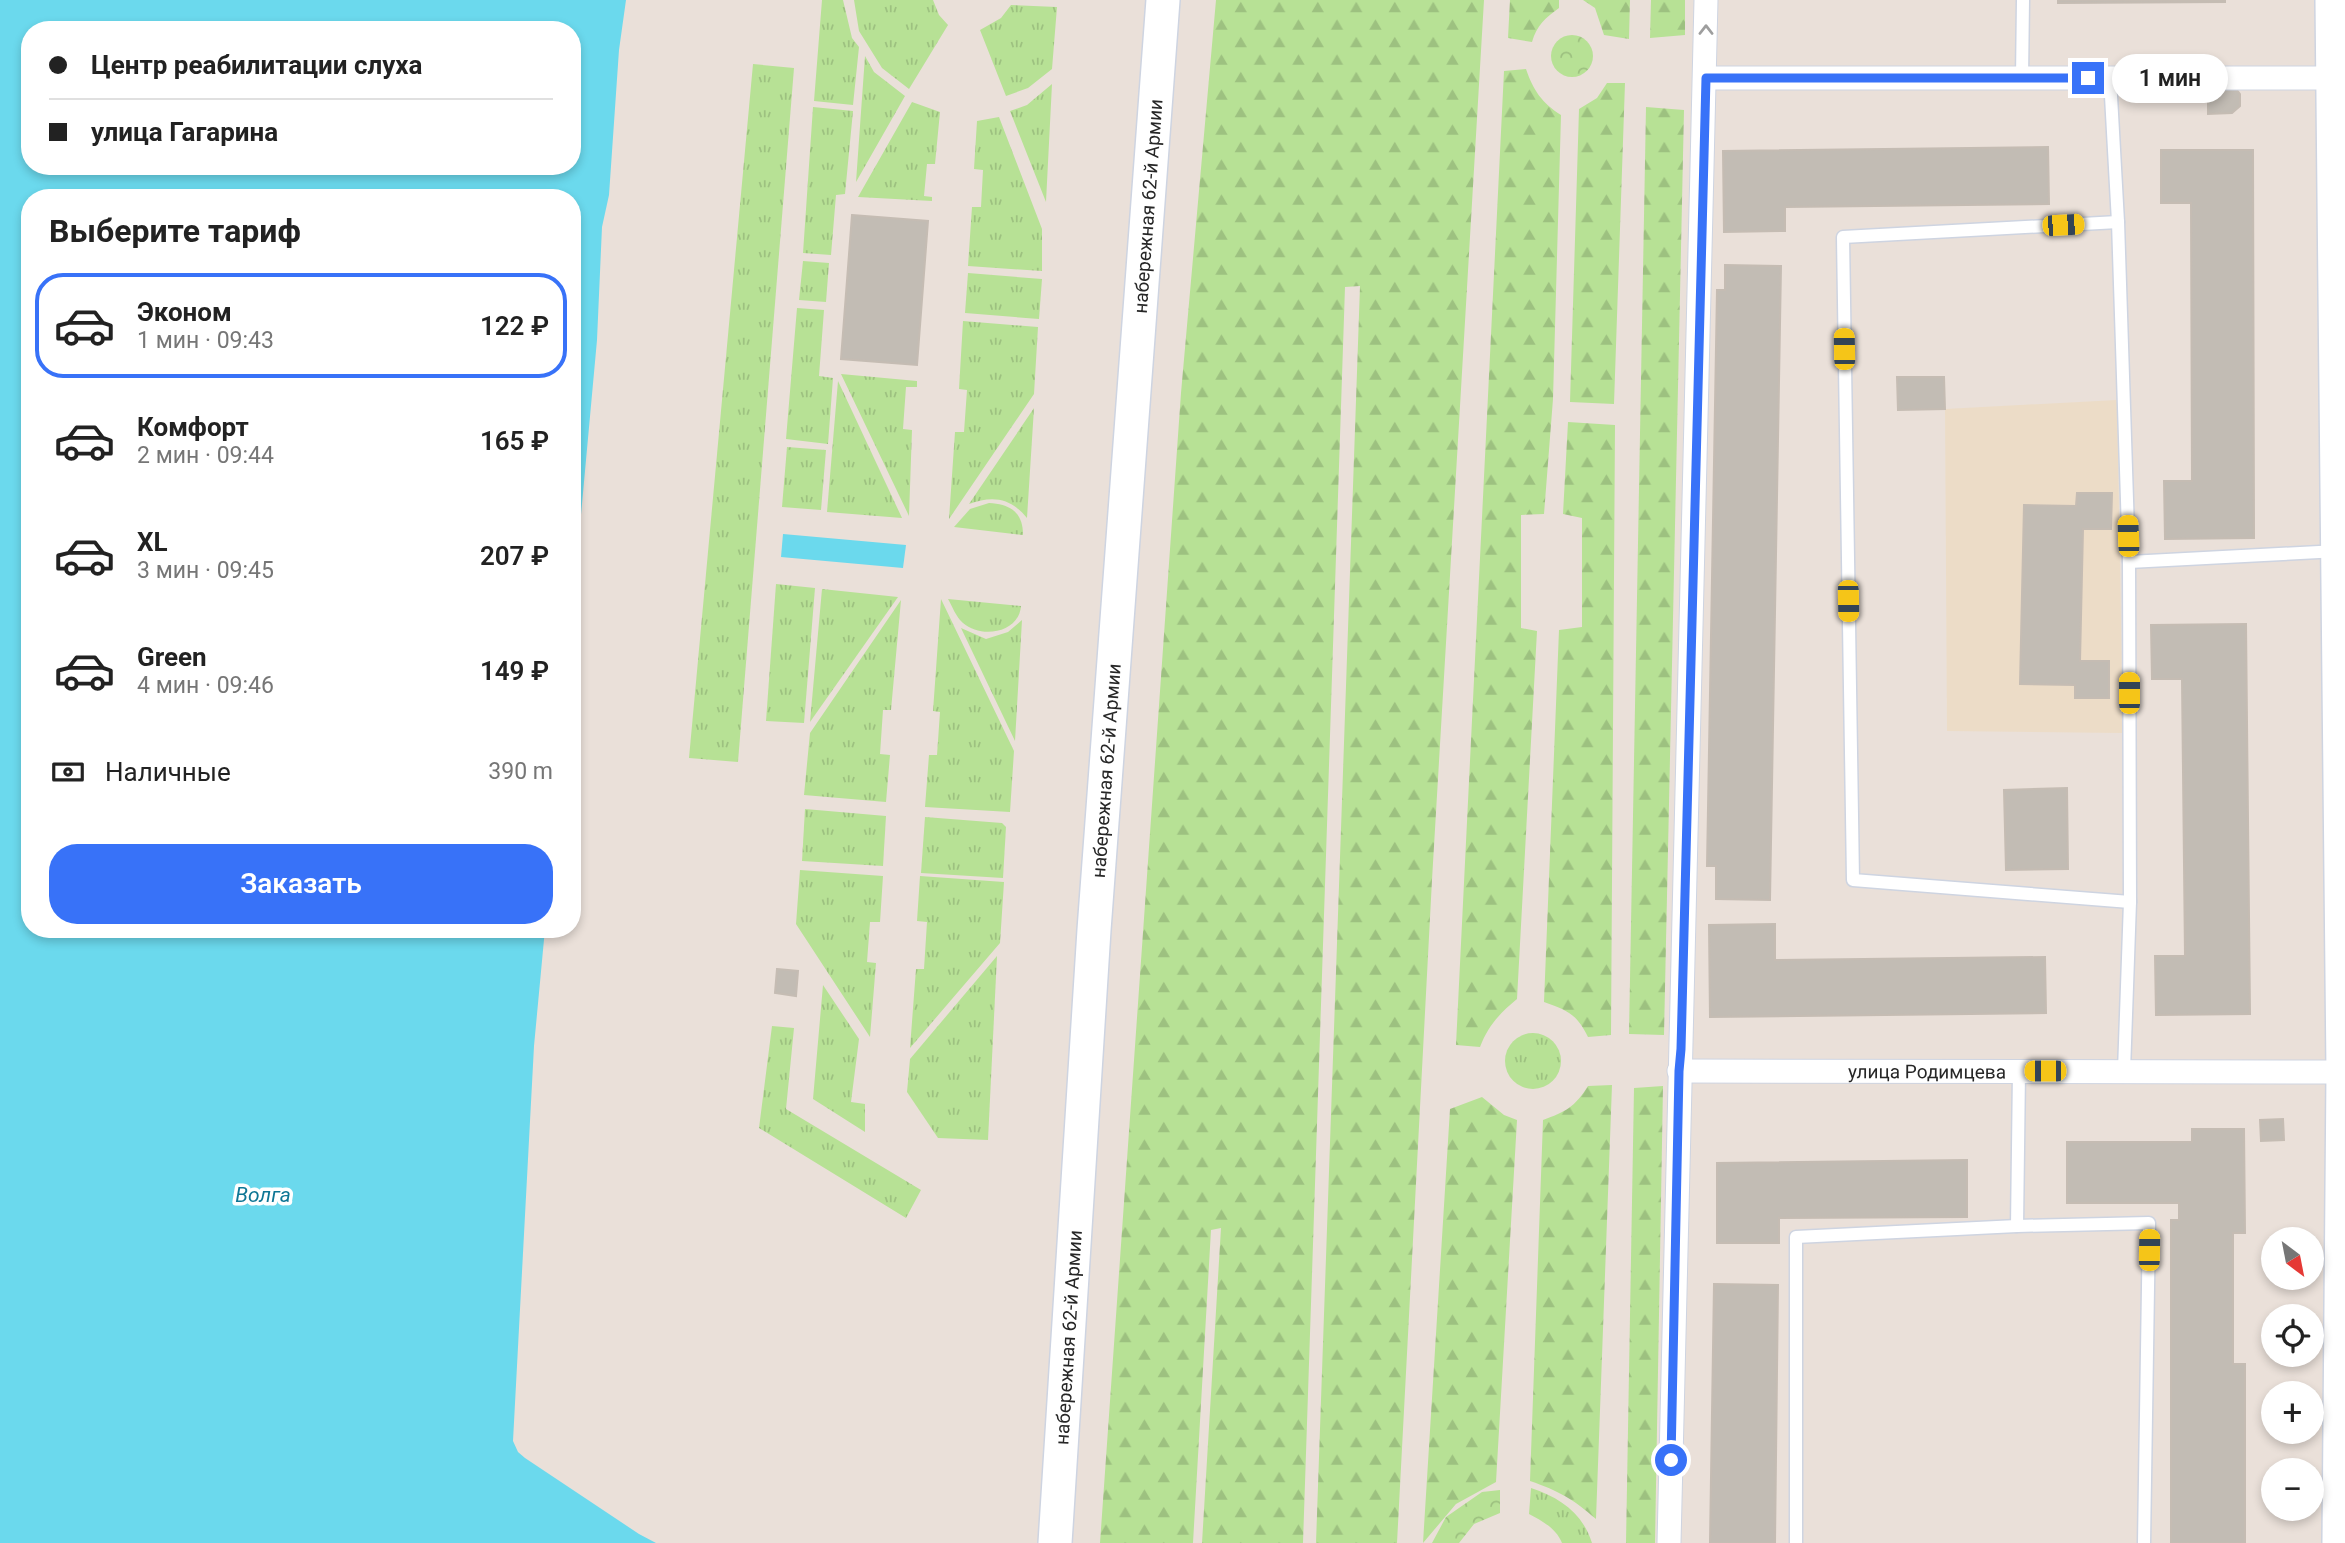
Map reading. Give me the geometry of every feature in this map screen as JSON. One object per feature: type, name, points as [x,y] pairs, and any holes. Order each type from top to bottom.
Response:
[{"type":"street","name":"набережная 62-й Армии","points":[[1055,1543],[1094,930],[1163,0]]},
{"type":"street","points":[[1669,1543],[1706,0]]},
{"type":"street","points":[[2332,0],[2339,78],[2344,1003],[2339,1543]]},
{"type":"street","points":[[1706,78],[2339,78]]},
{"type":"street","name":"улица Родимцева","points":[[1679,1071],[2343,1072]]},
{"type":"lane","points":[[2022,78],[2023,0]]},
{"type":"lane","points":[[2109,78],[2119,222],[2129,562],[2130,902],[2124,1071]]},
{"type":"lane","points":[[2119,222],[1843,237],[1852,838],[1853,880],[2130,902]]},
{"type":"lane","points":[[2129,562],[2341,551]]},
{"type":"lane","points":[[2017,1226],[2019,1071]]},
{"type":"lane","points":[[1796,1543],[1796,1237],[2017,1226],[2150,1223],[2144,1543]]},
{"type":"shaded area","points":[[2117,400],[2123,733],[1947,731],[1945,409]]},
{"type":"green space","points":[[822,0],[843,0],[852,38],[859,47],[853,105],[814,101]]},
{"type":"green space","points":[[854,0],[933,0],[939,15],[948,25],[909,89],[882,68],[859,31]]},
{"type":"green space","points":[[1216,0],[1484,0],[1432,880],[1397,1543],[1316,1543],[1360,286],[1345,287],[1303,1543],[1202,1543],[1221,1228],[1211,1230],[1193,1543],[1100,1543],[1181,393]]},
{"type":"green space","points":[[1510,0],[1559,0],[1559,8],[1542,22],[1532,42],[1508,38]]},
{"type":"green space","points":[[1583,0],[1630,0],[1629,39],[1604,35],[1595,8]]},
{"type":"green space","points":[[1651,0],[1685,0],[1685,35],[1650,38]]},
{"type":"green space","points":[[1011,5],[1057,7],[1052,69],[1028,88],[1006,96],[980,30],[1001,18]]},
{"type":"green space","points":[[1572,35],[1587,41],[1593,56],[1587,71],[1572,77],[1557,71],[1551,56],[1557,41]]},
{"type":"green space","points":[[865,56],[874,72],[905,96],[856,182]]},
{"type":"green space","points":[[753,64],[794,68],[738,762],[689,758]]},
{"type":"green space","points":[[1526,69],[1539,95],[1561,115],[1553,399],[1544,514],[1521,515],[1521,628],[1537,631],[1517,999],[1495,1020],[1480,1047],[1456,1045],[1504,71]]},
{"type":"green space","points":[[1607,83],[1625,83],[1614,404],[1570,402],[1579,109],[1597,98]]},
{"type":"green space","points":[[1052,84],[1046,202],[1010,111],[1027,105]]},
{"type":"green space","points":[[912,102],[940,112],[935,164],[927,164],[924,196],[932,197],[932,201],[858,197]]},
{"type":"green space","points":[[813,107],[853,111],[845,194],[836,195],[831,255],[803,253]]},
{"type":"green space","points":[[1646,107],[1684,110],[1664,1035],[1629,1034]]},
{"type":"green space","points":[[999,117],[1042,229],[1042,271],[968,266],[972,207],[981,207],[983,170],[974,169],[977,121]]},
{"type":"green space","points":[[803,261],[829,263],[826,302],[799,300]]},
{"type":"green space","points":[[968,273],[1042,279],[1039,319],[965,313]]},
{"type":"green space","points":[[797,308],[824,310],[819,376],[833,378],[828,444],[786,439]]},
{"type":"green space","points":[[963,321],[1038,327],[1034,394],[949,519],[955,432],[964,432],[967,390],[959,389]]},
{"type":"green space","points":[[841,374],[917,381],[917,387],[906,387],[903,429],[912,430],[909,516]]},
{"type":"green space","points":[[838,381],[902,518],[827,512]]},
{"type":"green space","points":[[1034,408],[1027,518],[1015,506],[1001,500],[969,504]]},
{"type":"green space","points":[[1568,422],[1615,425],[1611,1035],[1588,1037],[1570,1014],[1544,1002],[1559,630],[1582,627],[1582,518],[1563,514]]},
{"type":"green space","points":[[787,447],[826,450],[821,510],[782,507]]},
{"type":"green space","points":[[989,503],[1004,505],[1014,511],[1021,521],[1023,535],[954,527],[970,509]]},
{"type":"green space","points":[[776,584],[815,588],[804,723],[766,721]]},
{"type":"green space","points":[[822,589],[898,597],[810,722]]},
{"type":"green space","points":[[941,599],[1014,751],[1010,812],[925,807],[929,755],[937,755],[940,712],[933,711]]},
{"type":"green space","points":[[948,599],[1021,606],[1014,622],[998,631],[989,632],[971,628],[961,621]]},
{"type":"green space","points":[[901,600],[891,710],[883,710],[880,754],[890,755],[886,802],[804,795],[810,733]]},
{"type":"green space","points":[[1022,620],[1015,741],[961,628],[986,639],[1008,632]]},
{"type":"green space","points":[[805,809],[886,816],[883,866],[802,861]]},
{"type":"green space","points":[[925,817],[1002,823],[1006,827],[1003,878],[921,873]]},
{"type":"green space","points":[[800,870],[883,876],[880,922],[870,922],[867,962],[876,963],[870,1037],[796,924]]},
{"type":"green space","points":[[920,876],[1004,882],[1000,943],[910,1048],[916,969],[924,969],[927,922],[917,921]]},
{"type":"green space","points":[[997,956],[988,1140],[938,1138],[907,1092],[910,1059]]},
{"type":"green space","points":[[823,985],[859,1039],[851,1102],[865,1104],[865,1132],[813,1099]]},
{"type":"green space","points":[[772,1026],[794,1028],[786,1109],[921,1190],[906,1218],[759,1128]]},
{"type":"green space","points":[[1533,1033],[1544,1035],[1553,1041],[1559,1050],[1559,1072],[1553,1081],[1544,1087],[1533,1089],[1522,1087],[1513,1081],[1507,1072],[1505,1061],[1507,1050],[1513,1041],[1522,1035]]},
{"type":"green space","points":[[1612,1085],[1596,1519],[1565,1496],[1530,1481],[1543,1120],[1569,1108],[1588,1086]]},
{"type":"green space","points":[[1663,1086],[1655,1543],[1626,1543],[1634,1088]]},
{"type":"green space","points":[[1482,1097],[1504,1115],[1517,1120],[1496,1482],[1456,1504],[1423,1543],[1450,1109]]},
{"type":"green space","points":[[1531,1488],[1551,1496],[1569,1508],[1588,1532],[1592,1543],[1562,1543],[1552,1529],[1529,1514]]},
{"type":"green space","points":[[1500,1490],[1500,1513],[1474,1524],[1459,1543],[1432,1543],[1446,1517],[1482,1492]]},
{"type":"water","name":"Волга","points":[[0,0],[626,0],[619,50],[609,195],[602,227],[597,340],[581,515],[581,189],[21,189],[21,938],[544,938],[534,1046],[513,1441],[518,1452],[525,1458],[656,1543],[0,1543]]},
{"type":"water","points":[[783,534],[906,545],[903,568],[781,557]]},
{"type":"building","points":[[2058,0],[2225,0],[2225,2],[2058,3]]},
{"type":"building","points":[[2208,89],[2236,89],[2240,94],[2240,106],[2232,113],[2208,114]]},
{"type":"building","points":[[2048,147],[2049,204],[1785,207],[1785,231],[1724,232],[1723,151]]},
{"type":"building","points":[[2161,150],[2253,150],[2254,538],[2165,539],[2164,481],[2192,481],[2191,203],[2161,203]]},
{"type":"building","points":[[852,215],[928,221],[917,365],[841,359]]},
{"type":"building","points":[[1725,265],[1781,266],[1770,900],[1716,899],[1716,866],[1707,866],[1717,290],[1725,290]]},
{"type":"building","points":[[1897,377],[1944,377],[1945,409],[1898,410]]},
{"type":"building","points":[[2077,493],[2112,493],[2111,529],[2083,529],[2080,661],[2109,661],[2109,698],[2075,698],[2075,685],[2020,684],[2024,505],[2076,506]]},
{"type":"building","points":[[2246,624],[2250,1014],[2156,1015],[2155,956],[2185,956],[2182,679],[2152,679],[2151,625]]},
{"type":"building","points":[[2067,788],[2068,869],[2006,870],[2004,790]]},
{"type":"building","points":[[1775,924],[1775,960],[2045,957],[2046,1013],[1710,1017],[1709,925]]},
{"type":"building","points":[[777,969],[798,971],[796,996],[775,993]]},
{"type":"building","points":[[2283,1119],[2284,1140],[2261,1141],[2260,1120]]},
{"type":"building","points":[[2192,1129],[2244,1129],[2245,1233],[2233,1233],[2233,1364],[2245,1364],[2245,1543],[2171,1543],[2171,1220],[2179,1220],[2179,1203],[2067,1203],[2067,1142],[2192,1142]]},
{"type":"building","points":[[1967,1160],[1967,1217],[1779,1218],[1779,1243],[1717,1243],[1717,1163]]},
{"type":"building","points":[[1714,1284],[1778,1285],[1775,1543],[1710,1543]]},
{"type":"route","points":[[1671,1460],[1706,78],[2088,78]]}]
